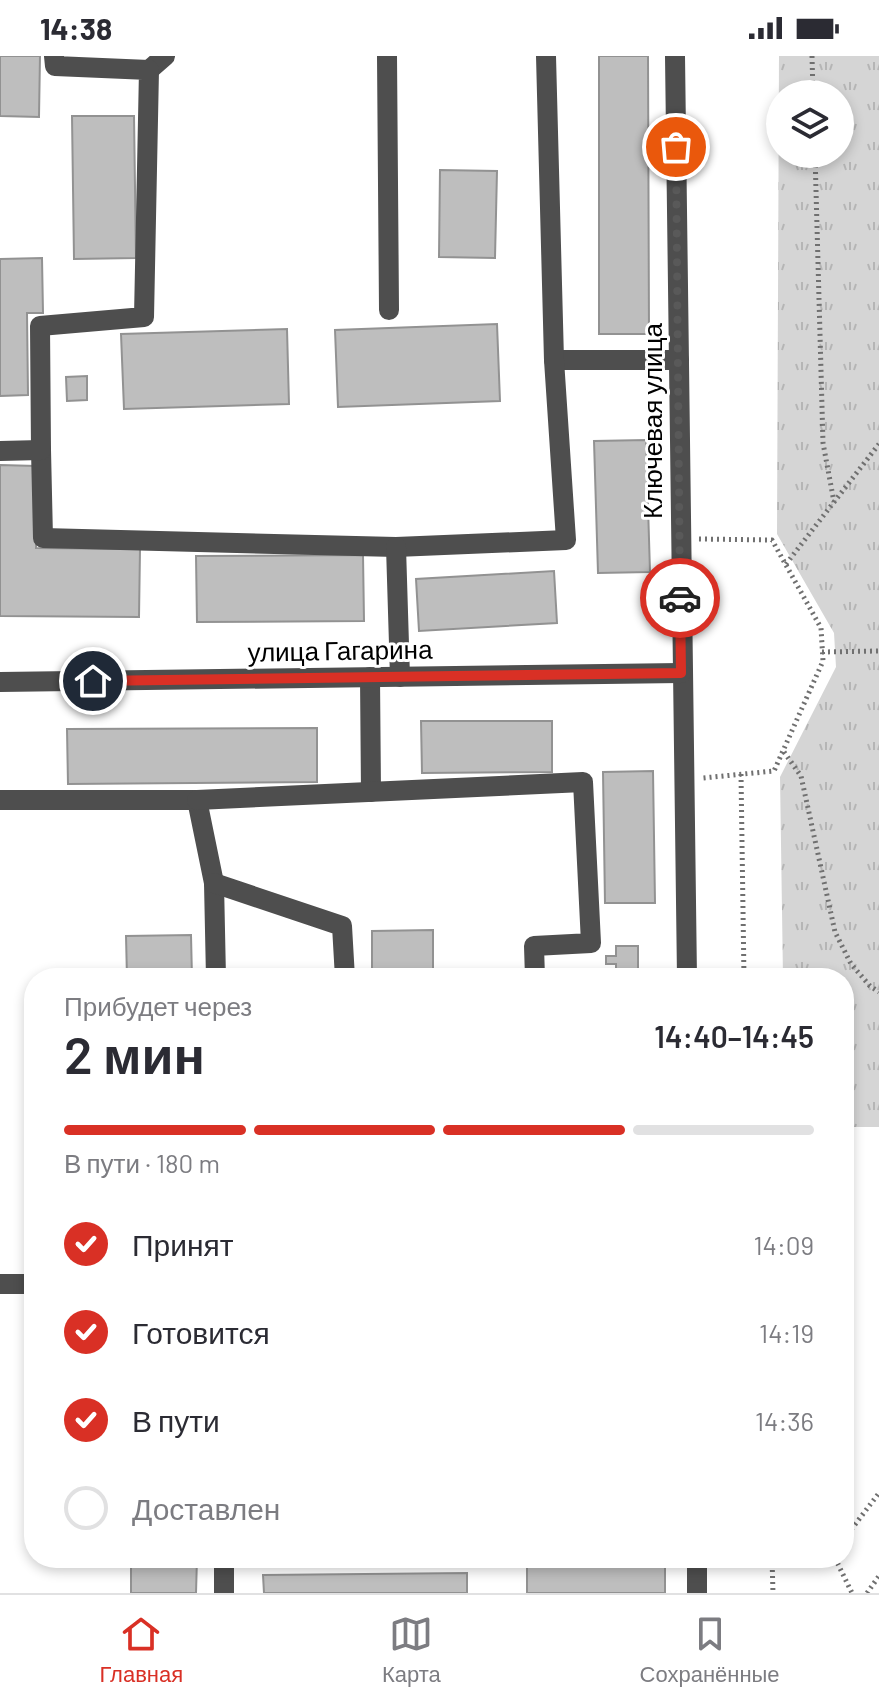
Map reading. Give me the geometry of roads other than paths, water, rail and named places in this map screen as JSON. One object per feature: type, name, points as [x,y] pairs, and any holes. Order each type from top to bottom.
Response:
[{"type":"street","points":[[54,56],[55,66],[157,63],[144,317],[40,326],[43,538],[396,547],[566,540],[554,360],[546,56]]},
{"type":"street","points":[[387,56],[389,310]]},
{"type":"street","name":"Ключевая улица","points":[[675,56],[687,968]]},
{"type":"street","points":[[554,360],[679,360]]},
{"type":"street","points":[[0,451],[41,450]]},
{"type":"street","points":[[396,547],[400,677]]},
{"type":"street","name":"улица Гагарина","points":[[0,682],[681,673]]},
{"type":"street","points":[[370,677],[371,792]]},
{"type":"street","points":[[0,800],[197,800],[583,782],[591,943],[534,946],[535,968]]},
{"type":"street","points":[[197,800],[214,883],[216,968]]},
{"type":"street","points":[[214,883],[342,926],[344,968]]},
{"type":"street","points":[[0,1284],[24,1284]]},
{"type":"street","points":[[224,1568],[224,1593]]},
{"type":"street","points":[[697,1568],[697,1593]]}]
